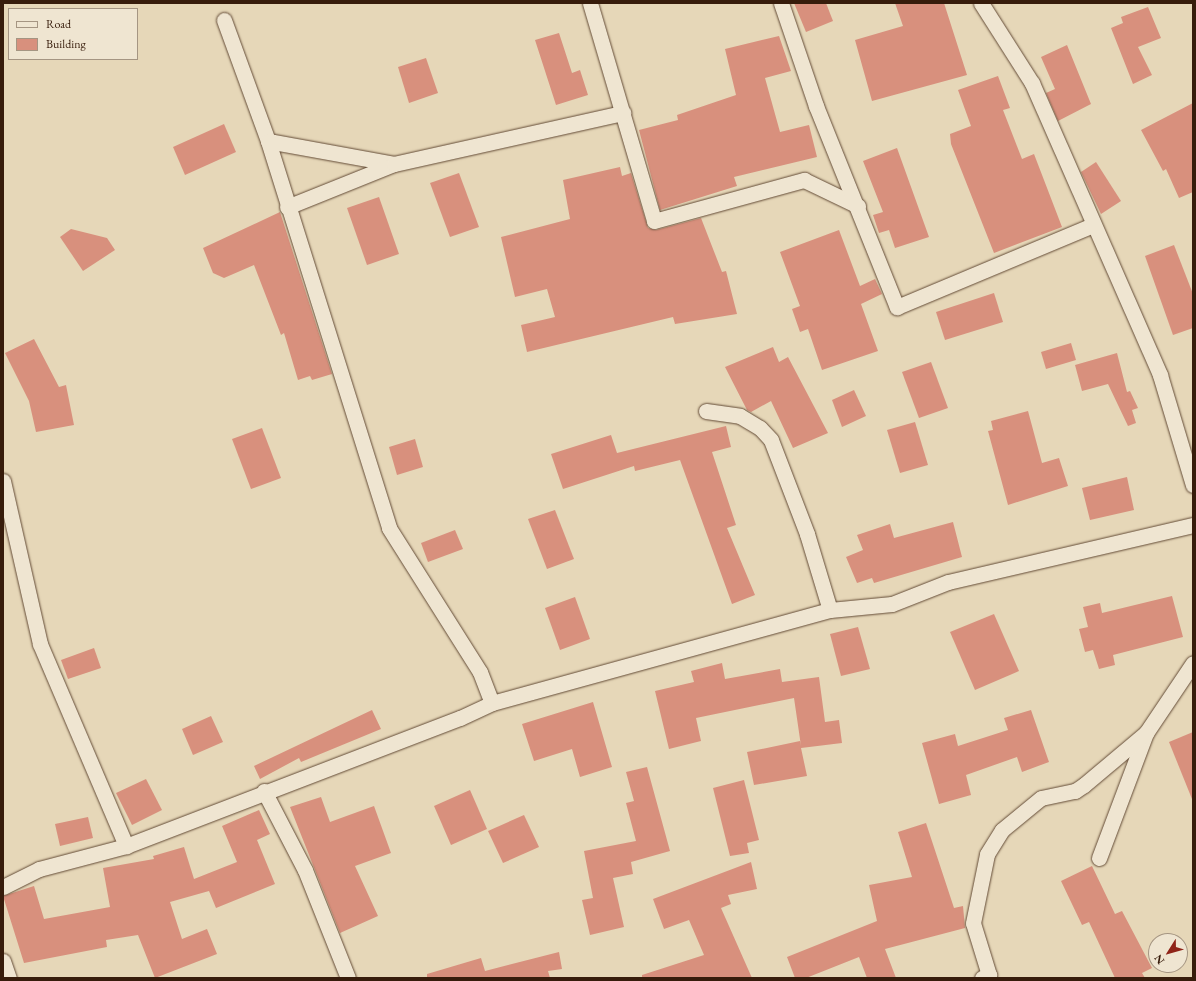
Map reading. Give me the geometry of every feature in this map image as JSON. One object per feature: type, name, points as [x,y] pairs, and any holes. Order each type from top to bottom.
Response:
[{"type":"street","points":[[590,3],[654,222],[804,180],[858,206]]},
{"type":"street","points":[[781,3],[816,106],[858,206],[897,307],[1093,225]]},
{"type":"street","points":[[981,3],[1032,83],[1160,375],[1193,485]]},
{"type":"street","points":[[224,20],[268,141],[287,207],[345,380],[389,528],[480,672],[492,703]]},
{"type":"street","points":[[287,207],[394,164],[623,112]]},
{"type":"street","points":[[268,141],[394,164]]},
{"type":"street","points":[[706,411],[740,416],[760,428],[771,440],[808,534],[830,610]]},
{"type":"street","points":[[3,481],[40,644],[126,846]]},
{"type":"street","points":[[3,887],[39,869],[126,846],[264,791],[460,718],[492,703],[830,610],[892,604],[948,582],[1193,525]]},
{"type":"street","points":[[1099,858],[1146,733],[1193,663]]},
{"type":"street","points":[[982,978],[990,975],[973,923],[987,854],[1002,830],[1041,798],[1075,791],[1084,785],[1146,733]]},
{"type":"street","points":[[264,791],[305,870],[348,978]]},
{"type":"street","points":[[3,961],[9,978]]},
{"type":"building","points":[[794,3],[826,3],[833,21],[806,32]]},
{"type":"building","points":[[895,3],[944,3],[967,75],[872,101],[855,40],[903,26]]},
{"type":"building","points":[[1148,7],[1161,38],[1138,47],[1152,75],[1133,84],[1111,28],[1123,23],[1121,17]]},
{"type":"building","points":[[559,33],[572,73],[580,70],[588,95],[556,105],[535,40]]},
{"type":"building","points":[[779,36],[791,71],[765,78],[780,132],[809,125],[817,157],[734,177],[737,186],[660,210],[639,130],[678,120],[677,115],[736,95],[725,49]]},
{"type":"building","points":[[1067,45],[1091,104],[1058,121],[1046,93],[1055,89],[1041,57]]},
{"type":"building","points":[[426,58],[438,93],[409,103],[398,67]]},
{"type":"building","points":[[998,76],[1010,108],[1003,110],[1022,159],[1034,154],[1062,227],[994,253],[951,144],[950,134],[971,126],[958,90]]},
{"type":"building","points":[[1193,103],[1193,192],[1179,198],[1166,169],[1163,171],[1141,130]]},
{"type":"building","points":[[224,124],[236,152],[185,175],[173,147]]},
{"type":"building","points":[[897,148],[929,237],[895,248],[889,230],[879,233],[873,215],[883,212],[863,161]]},
{"type":"building","points":[[1096,162],[1121,201],[1101,214],[1081,172]]},
{"type":"building","points":[[620,167],[622,176],[631,173],[648,228],[656,230],[701,218],[722,272],[726,271],[737,314],[675,324],[673,317],[527,352],[521,325],[555,317],[547,289],[515,297],[501,237],[570,219],[563,180]]},
{"type":"building","points":[[459,173],[479,227],[450,237],[430,183]]},
{"type":"building","points":[[379,197],[399,254],[367,265],[347,208]]},
{"type":"building","points":[[280,212],[332,374],[312,380],[310,376],[298,380],[284,333],[281,335],[254,265],[224,278],[213,273],[203,248]]},
{"type":"building","points":[[71,229],[107,238],[115,250],[83,271],[60,237]]},
{"type":"building","points":[[839,230],[860,286],[875,279],[882,294],[861,304],[878,351],[822,370],[808,329],[800,332],[792,309],[800,306],[780,252]]},
{"type":"building","points":[[1174,245],[1193,294],[1193,328],[1173,335],[1145,256]]},
{"type":"building","points":[[994,293],[1003,322],[945,340],[936,312]]},
{"type":"building","points":[[34,339],[59,387],[66,385],[74,425],[36,432],[29,401],[5,353]]},
{"type":"building","points":[[1071,343],[1076,360],[1046,369],[1041,352]]},
{"type":"building","points":[[773,347],[779,362],[788,357],[828,433],[793,448],[771,401],[751,412],[747,410],[725,367]]},
{"type":"building","points":[[1117,353],[1127,392],[1130,391],[1138,408],[1132,410],[1136,423],[1128,426],[1108,384],[1082,391],[1075,365]]},
{"type":"building","points":[[931,362],[948,408],[919,418],[902,372]]},
{"type":"building","points":[[854,390],[866,416],[842,427],[832,400]]},
{"type":"building","points":[[1028,411],[1042,463],[1059,458],[1068,486],[1008,505],[988,431],[993,430],[991,421]]},
{"type":"building","points":[[915,422],[928,465],[900,473],[887,430]]},
{"type":"building","points":[[726,426],[731,447],[712,452],[736,525],[727,528],[755,595],[732,604],[680,460],[635,471],[634,466],[563,489],[551,454],[611,435],[617,453]]},
{"type":"building","points":[[262,428],[281,478],[251,489],[232,439]]},
{"type":"building","points":[[415,439],[423,467],[397,475],[389,447]]},
{"type":"building","points":[[1127,477],[1134,510],[1090,520],[1082,488]]},
{"type":"building","points":[[555,510],[574,559],[547,569],[528,519]]},
{"type":"building","points":[[953,522],[962,557],[874,583],[872,578],[857,583],[846,557],[863,550],[857,535],[890,524],[894,538]]},
{"type":"building","points":[[455,530],[463,549],[428,562],[421,543]]},
{"type":"building","points":[[1172,596],[1183,637],[1113,655],[1115,665],[1099,669],[1093,650],[1085,652],[1079,629],[1088,627],[1083,607],[1100,603],[1102,613]]},
{"type":"building","points":[[575,597],[590,639],[560,650],[545,608]]},
{"type":"building","points":[[994,614],[1019,671],[975,690],[950,632]]},
{"type":"building","points":[[858,627],[870,669],[841,676],[830,634]]},
{"type":"building","points":[[94,648],[101,668],[68,679],[61,660]]},
{"type":"building","points":[[722,663],[725,679],[780,669],[782,682],[819,677],[825,722],[839,720],[842,743],[801,748],[807,776],[754,785],[747,752],[800,741],[801,746],[794,698],[696,718],[701,741],[669,749],[655,691],[694,682],[691,671]]},
{"type":"building","points":[[593,702],[612,767],[580,777],[572,749],[534,761],[522,724]]},
{"type":"building","points":[[372,710],[381,729],[301,762],[299,758],[260,779],[254,766]]},
{"type":"building","points":[[1031,710],[1049,762],[1022,772],[1017,757],[966,775],[971,795],[939,804],[922,743],[955,734],[958,746],[1008,730],[1004,718]]},
{"type":"building","points":[[211,716],[223,742],[193,755],[182,729]]},
{"type":"building","points":[[1193,732],[1193,799],[1192,799],[1169,742]]},
{"type":"building","points":[[647,767],[670,851],[631,862],[633,874],[613,878],[624,927],[590,935],[582,900],[593,898],[584,851],[636,841],[626,803],[634,801],[626,772]]},
{"type":"building","points":[[146,779],[162,810],[132,825],[116,793]]},
{"type":"building","points":[[744,780],[759,840],[747,843],[749,853],[730,856],[713,788]]},
{"type":"building","points":[[470,790],[487,829],[451,845],[434,806]]},
{"type":"building","points":[[321,797],[330,822],[374,806],[391,853],[355,866],[378,916],[340,933],[290,807]]},
{"type":"building","points":[[259,810],[270,834],[257,840],[275,884],[216,908],[209,891],[170,902],[182,939],[207,929],[217,954],[155,978],[138,935],[106,940],[107,947],[24,963],[3,896],[34,886],[44,919],[110,907],[103,868],[154,859],[153,856],[184,847],[194,879],[237,862],[222,826]]},
{"type":"building","points":[[524,815],[539,847],[503,863],[488,831]]},
{"type":"building","points":[[88,817],[93,838],[60,846],[55,824]]},
{"type":"building","points":[[926,823],[954,908],[963,906],[965,928],[885,949],[896,978],[867,978],[859,957],[806,978],[795,978],[787,957],[877,921],[869,885],[912,877],[898,832]]},
{"type":"building","points":[[751,862],[757,889],[728,895],[731,904],[721,908],[752,978],[642,978],[642,975],[704,955],[689,920],[664,929],[653,899]]},
{"type":"building","points":[[1092,866],[1115,914],[1122,911],[1148,960],[1148,970],[1142,973],[1145,978],[1115,978],[1089,922],[1082,925],[1061,881]]},
{"type":"building","points":[[559,952],[562,969],[548,971],[550,978],[427,978],[427,974],[481,958],[485,971]]}]
